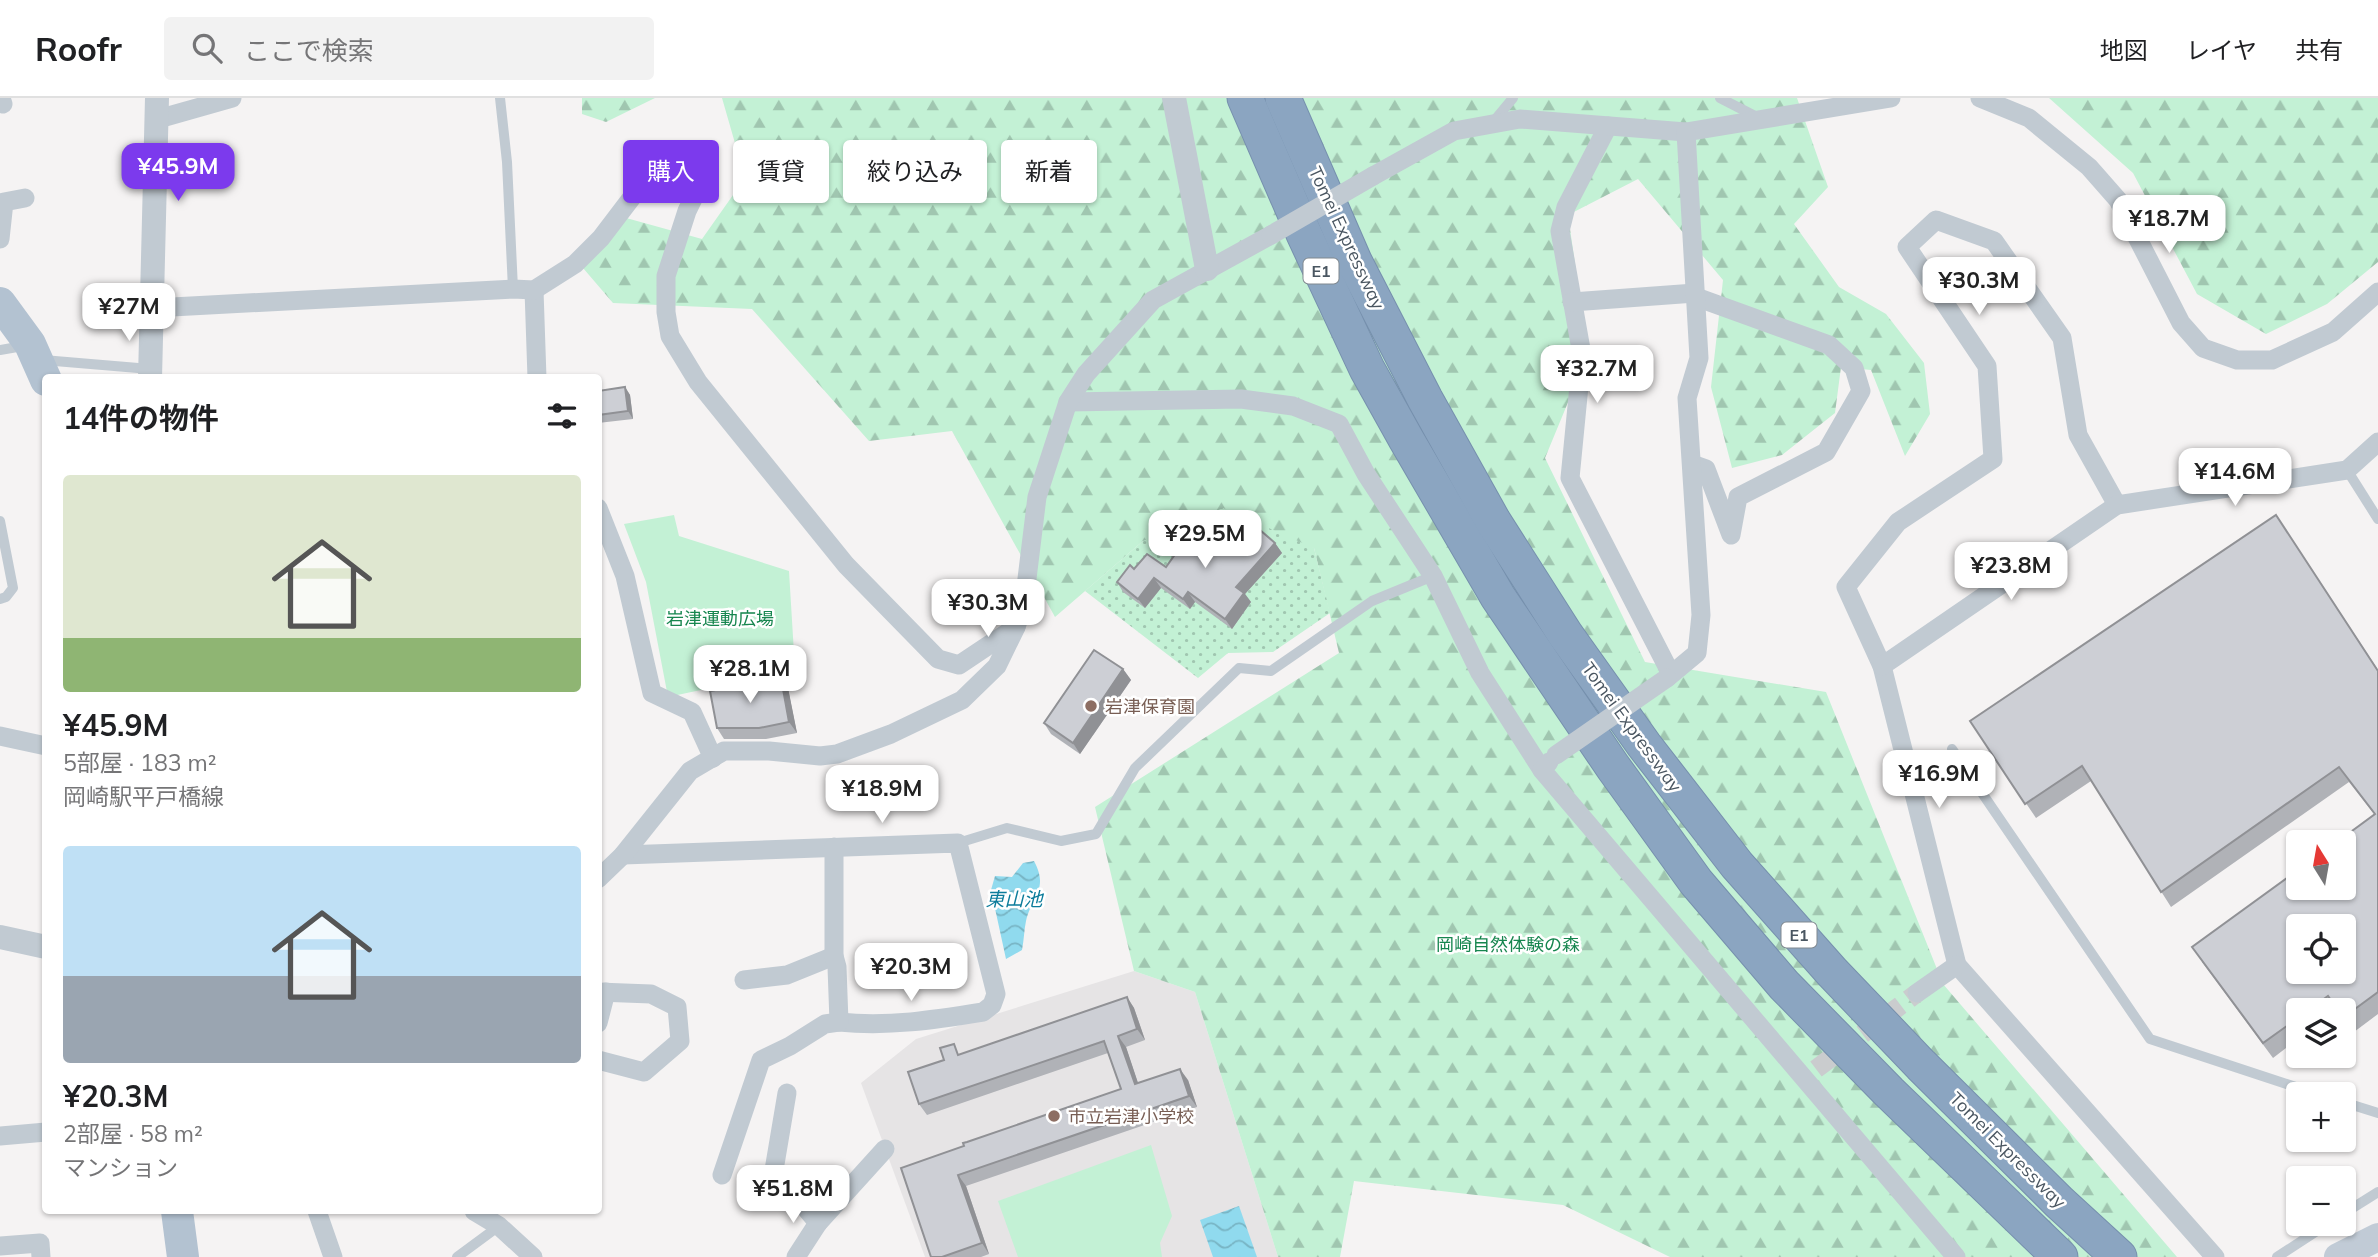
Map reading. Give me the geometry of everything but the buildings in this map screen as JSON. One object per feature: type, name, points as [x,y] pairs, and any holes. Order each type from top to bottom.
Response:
[{"type":"highway","name":"Tomei Expressway","points":[[1245,98],[1321,271],[1367,369],[1405,439],[1499,597],[1612,767],[1689,872],[1775,975],[1889,1092],[2060,1257]]},
{"type":"highway","name":"Tomei Expressway","points":[[1283,98],[1354,261],[1493,521],[1565,634],[1644,745],[1738,865],[1832,972],[1921,1065],[2059,1202],[2119,1257]]},
{"type":"main road","points":[[0,303],[28,359]]},
{"type":"main road","points":[[177,1214],[183,1257]]},
{"type":"main road","points":[[2338,1257],[2378,1237]]},
{"type":"street","points":[[150,373],[158,108],[232,98]]},
{"type":"street","points":[[1174,98],[1206,269]]},
{"type":"street","points":[[602,874],[623,855],[690,771],[724,751],[769,751],[820,756],[837,754],[891,734],[962,700],[997,666],[1016,627],[1024,603],[1037,496],[1068,402],[1086,374],[1153,300],[1454,131],[1520,119],[1686,132],[1891,98]]},
{"type":"street","points":[[1980,98],[2029,118],[2096,175],[2118,200],[2181,323],[2203,348],[2237,360],[2272,360],[2333,332],[2378,292]]},
{"type":"street","points":[[1608,126],[1566,207],[1560,230],[1582,355],[1570,478],[1669,676]]},
{"type":"street","points":[[1542,770],[1556,755],[1669,676],[1696,653],[1701,615],[1687,398],[1699,358],[1686,132]]},
{"type":"street","points":[[153,308],[534,290],[575,264],[601,238],[639,188],[678,163],[701,155],[706,172],[687,211],[666,276],[666,312],[670,336],[698,382],[846,565],[938,659],[959,665],[1016,627]]},
{"type":"street","points":[[0,239],[4,202],[25,198]]},
{"type":"street","points":[[2117,505],[2078,435],[2062,338],[1994,241],[1936,220],[1907,247],[1987,366],[1993,459],[1898,522],[1846,587],[1882,666],[1957,965],[2215,1257]]},
{"type":"street","points":[[534,290],[537,374]]},
{"type":"street","points":[[1572,302],[1696,295],[1829,345],[1854,368],[1861,391],[1826,452],[1738,497],[1731,535],[1706,469],[1692,464]]},
{"type":"street","points":[[1068,402],[1241,399],[1293,406],[1339,424],[1366,474],[1433,576],[1480,673],[1542,770],[1809,1073],[1956,1257]]},
{"type":"street","points":[[1882,666],[2117,505],[2347,470],[2378,442]]},
{"type":"street","points":[[602,518],[625,576],[652,693],[692,712],[713,758]]},
{"type":"street","points":[[0,736],[42,745]]},
{"type":"street","points":[[623,855],[958,843],[996,994],[992,1006],[983,1012],[911,1023],[825,1024],[761,1060],[722,1175]]},
{"type":"street","points":[[834,847],[834,956],[837,967],[839,1022]]},
{"type":"street","points":[[0,938],[42,946]]},
{"type":"street","points":[[744,980],[787,975],[834,956]]},
{"type":"street","points":[[1917,993],[1957,965]]},
{"type":"street","points":[[602,992],[651,993],[677,1007],[680,1041],[644,1072],[602,1061]]},
{"type":"street","points":[[787,1093],[774,1170],[818,1223]]},
{"type":"street","points":[[0,1136],[42,1132]]},
{"type":"street","points":[[796,1257],[818,1223],[885,1149]]},
{"type":"street","points":[[318,1214],[334,1257]]},
{"type":"street","points":[[479,1214],[499,1226],[533,1257]]},
{"type":"street","points":[[0,1246],[40,1243],[41,1257]]},
{"type":"lane","points":[[500,98],[507,162],[513,289]]},
{"type":"lane","points":[[1491,124],[1513,98]]},
{"type":"lane","points":[[1720,98],[1763,120]]},
{"type":"lane","points":[[28,359],[150,373]]},
{"type":"lane","points":[[2347,470],[2378,519]]},
{"type":"lane","points":[[0,522],[13,588],[6,597],[0,599]]},
{"type":"lane","points":[[958,843],[1007,828],[1061,841],[1096,834],[1135,768],[1239,668],[1271,671],[1372,601],[1433,576]]},
{"type":"lane","points":[[1952,749],[2150,1039],[2286,1084]]},
{"type":"lane","points":[[2356,1106],[2378,1114]]},
{"type":"lane","points":[[2356,1206],[2378,1192]]},
{"type":"lane","points":[[457,1257],[499,1226]]},
{"type":"lane","points":[[2277,1257],[2309,1236]]},
{"type":"shaded area","name":"市立岩津小学校","points":[[1134,971],[1195,992],[1278,1257],[925,1257],[861,1083],[916,1039]]},
{"type":"green space","points":[[582,98],[655,98],[606,122],[582,114]]},
{"type":"green space","name":"岡崎自然体験の森","points":[[722,98],[1797,98],[1828,187],[1794,224],[1839,287],[1886,314],[1924,363],[1930,414],[1905,456],[1871,370],[1841,367],[1835,413],[1782,455],[1732,468],[1711,387],[1723,280],[1638,179],[1568,215],[1588,354],[1545,458],[1645,662],[1826,692],[1943,984],[2177,1257],[1670,1257],[1563,1205],[1354,1181],[1340,1257],[1278,1257],[1195,992],[1134,971],[1095,807],[1339,653],[1314,548],[1143,541],[1055,617],[952,431],[869,441],[752,309],[613,303],[577,261],[619,216],[702,239],[733,195],[733,203],[829,203],[829,140],[734,140]]},
{"type":"green space","points":[[2049,98],[2378,98],[2378,262],[2327,304],[2266,334],[2197,294],[2133,173]]},
{"type":"green space","points":[[1223,508],[1314,548],[1330,613],[1273,652],[1228,653],[1198,678],[1085,591],[1143,541]]},
{"type":"green space","name":"岩津運動広場","points":[[674,515],[679,536],[789,571],[795,670],[668,697],[646,582],[624,524]]},
{"type":"green space","points":[[1151,1145],[1172,1216],[1160,1243],[1162,1257],[1018,1257],[998,1201]]},
{"type":"water","name":"東山池","points":[[1034,861],[1040,886],[1026,921],[1022,950],[1006,959],[991,890],[995,876],[1012,877],[1023,863]]},
{"type":"water","points":[[1239,1206],[1257,1257],[1213,1257],[1200,1220]]},
{"type":"tunnel","points":[[1816,1069],[1917,993]]},
{"type":"place","name":"岩津保育園","points":[[1091,706]]},
{"type":"place","name":"市立岩津小学校","points":[[1054,1116]]}]
